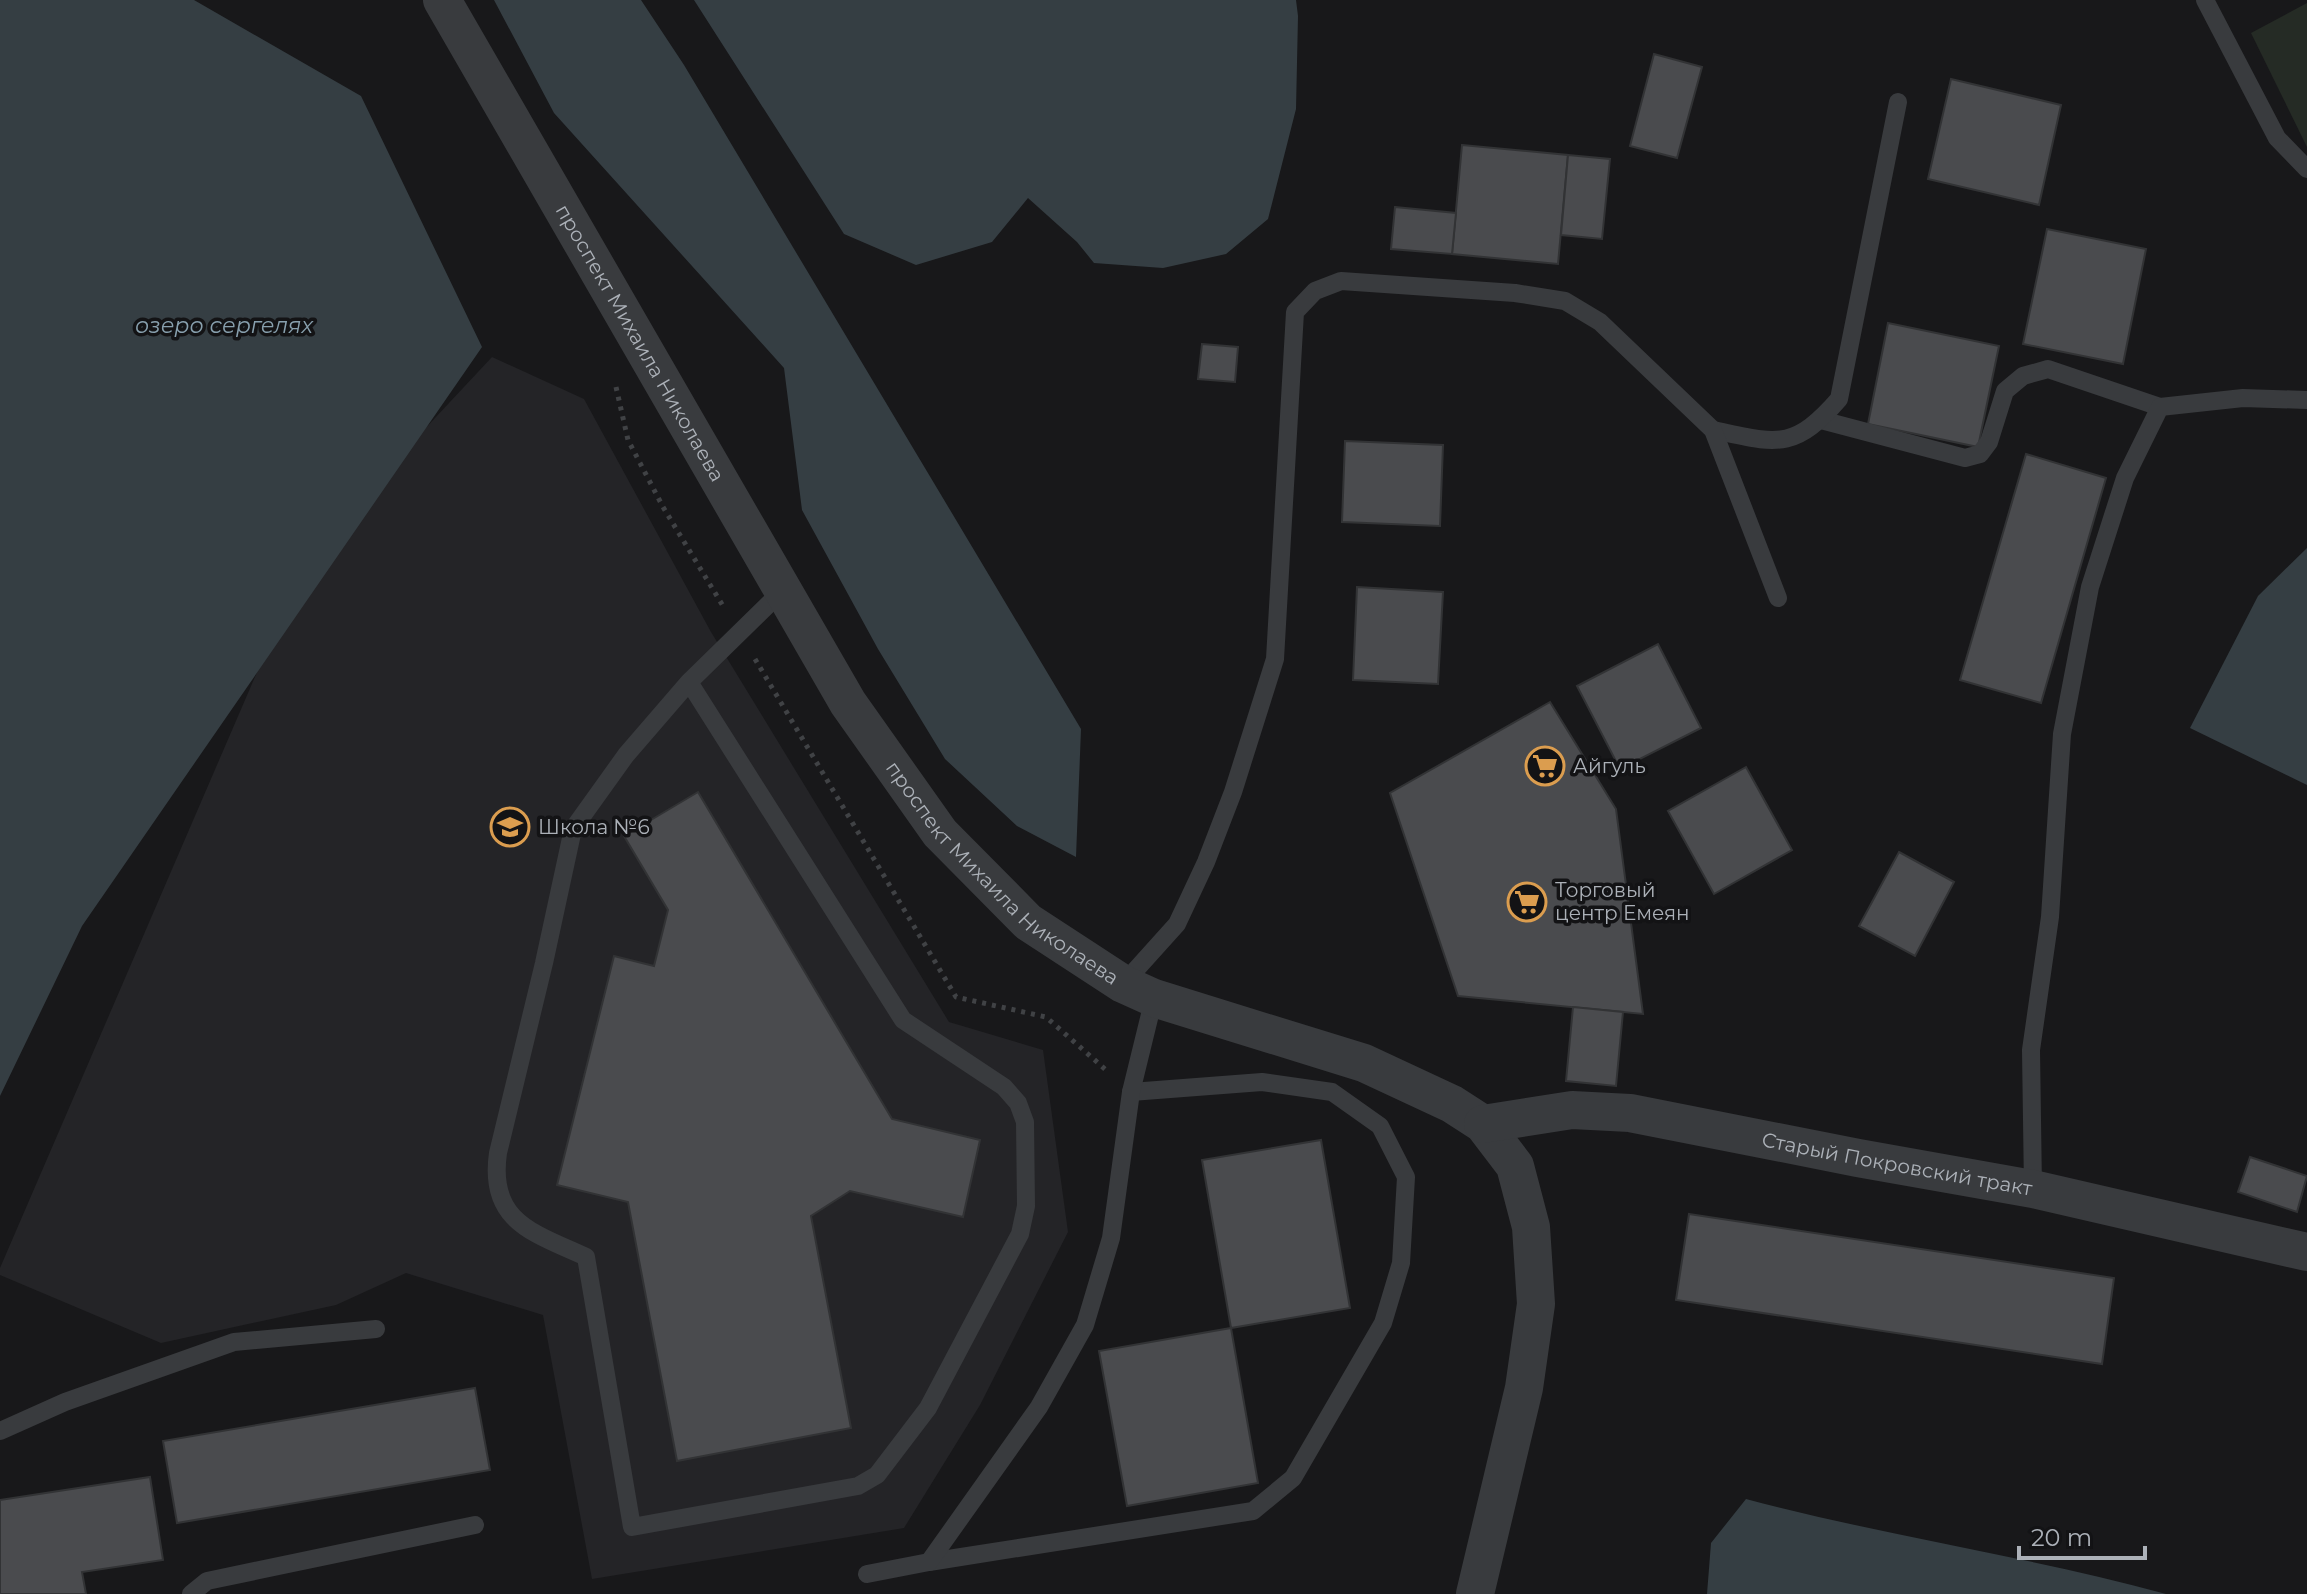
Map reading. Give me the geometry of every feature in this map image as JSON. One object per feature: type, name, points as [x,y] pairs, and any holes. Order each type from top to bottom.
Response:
[{"type":"street","name":"проспект Михаила Николаева","points":[[442,0],[848,703],[940,833],[1028,922],[1139,991],[1364,1063],[1452,1104],[1483,1124],[1515,1166],[1531,1227],[1536,1304],[1524,1388],[1475,1594]]},
{"type":"street","name":"Старый Покровский тракт","points":[[1483,1124],[1572,1110],[1630,1113],[2033,1189],[2307,1252]]},
{"type":"lane","points":[[2205,0],[2277,138],[2307,169]]},
{"type":"lane","points":[[1713,430],[1769,442],[1799,435],[1821,420],[1839,399],[1898,102]]},
{"type":"lane","points":[[929,1562],[1039,1407],[1085,1325],[1111,1238],[1131,1092],[1139,991],[1177,924],[1206,862],[1233,792],[1275,659],[1295,312],[1315,291],[1341,281],[1515,293],[1565,301],[1600,322],[1713,430],[1778,598]]},
{"type":"lane","points":[[1821,420],[1965,458],[1980,454],[1989,442],[2005,391],[2023,376],[2048,369],[2160,407],[2243,398],[2307,400]]},
{"type":"lane","points":[[2033,1189],[2031,1050],[2050,917],[2062,734],[2090,587],[2125,478],[2160,407]]},
{"type":"lane","points":[[689,682],[903,1020],[1004,1087],[1018,1103],[1025,1122],[1026,1206],[1020,1234],[928,1408],[877,1475],[858,1486],[845,1489],[632,1527],[586,1257],[527,1230],[511,1217],[500,1197],[495,1172],[573,829],[626,755],[689,682],[784,589]]},
{"type":"lane","points":[[867,1574],[1253,1511],[1293,1478],[1383,1323],[1401,1263],[1406,1177],[1380,1126],[1332,1092],[1262,1082],[1131,1092]]},
{"type":"lane","points":[[0,1431],[65,1402],[234,1342],[376,1329]]},
{"type":"lane","points":[[191,1594],[207,1581],[475,1525]]},
{"type":"shaded area","points":[[2307,3],[2307,147],[2251,33]]},
{"type":"shaded area","name":"Школа №6","points":[[492,357],[584,399],[711,632],[949,1022],[1043,1050],[1068,1232],[980,1405],[904,1528],[592,1579],[543,1315],[406,1273],[336,1305],[161,1343],[0,1275],[0,1268],[308,554]]},
{"type":"water","name":"озеро сергелях","points":[[0,0],[194,0],[361,96],[482,347],[82,926],[0,1096]]},
{"type":"water","points":[[494,0],[641,0],[684,65],[1081,729],[1076,857],[1017,826],[945,759],[878,649],[802,510],[784,368],[554,113]]},
{"type":"water","points":[[694,0],[1296,0],[1296,109],[1268,219],[1226,254],[1163,268],[1094,263],[1077,242],[1028,198],[992,242],[916,265],[844,234]]},
{"type":"water","points":[[2307,548],[2307,785],[2190,728],[2258,596]]},
{"type":"water","points":[[1746,1499],[2166,1594],[1707,1594],[1711,1543]]},
{"type":"building","points":[[1654,54],[1702,67],[1677,158],[1630,146]]},
{"type":"building","points":[[1951,79],[2061,105],[2039,205],[1928,179]]},
{"type":"building","points":[[1462,145],[1568,155],[1558,264],[1452,254]]},
{"type":"building","points":[[1568,155],[1610,159],[1602,239],[1561,235]]},
{"type":"building","points":[[1395,207],[1456,213],[1452,254],[1391,249]]},
{"type":"building","points":[[2047,229],[2146,249],[2123,364],[2023,344]]},
{"type":"building","points":[[1888,323],[1999,346],[1978,447],[1868,424]]},
{"type":"building","points":[[1202,344],[1238,347],[1235,382],[1198,379]]},
{"type":"building","points":[[1345,441],[1443,445],[1440,526],[1342,522]]},
{"type":"building","points":[[2026,454],[2106,478],[2041,703],[1960,680]]},
{"type":"building","points":[[1357,587],[1443,592],[1438,684],[1353,680]]},
{"type":"building","points":[[1658,644],[1701,728],[1620,769],[1577,686]]},
{"type":"building","name":"Торговый центр Емеян","points":[[1550,702],[1616,809],[1643,1014],[1458,996],[1390,793]]},
{"type":"building","points":[[1746,767],[1792,850],[1714,894],[1668,811]]},
{"type":"building","name":"Школа №6","points":[[698,792],[892,1119],[980,1140],[963,1217],[850,1191],[811,1216],[851,1428],[677,1461],[628,1202],[557,1185],[614,956],[654,966],[668,910],[624,836]]},
{"type":"building","points":[[1899,852],[1954,882],[1915,956],[1859,926]]},
{"type":"building","points":[[1573,1007],[1623,1012],[1616,1086],[1566,1081]]},
{"type":"building","points":[[1321,1140],[1350,1308],[1231,1328],[1202,1160]]},
{"type":"building","points":[[2250,1157],[2307,1176],[2297,1212],[2238,1192]]},
{"type":"building","points":[[1689,1214],[2114,1278],[2102,1364],[1676,1300]]},
{"type":"building","points":[[1231,1328],[1258,1483],[1127,1506],[1099,1351]]},
{"type":"building","points":[[475,1388],[490,1470],[177,1523],[163,1441]]},
{"type":"building","points":[[150,1477],[163,1560],[82,1572],[86,1594],[0,1594],[0,1500]]},
{"type":"place","name":"Айгуль","points":[[1545,766]]},
{"type":"place","name":"Школа №6","points":[[510,827]]},
{"type":"place","name":"Торговый центр Емеян","points":[[1527,902]]}]
